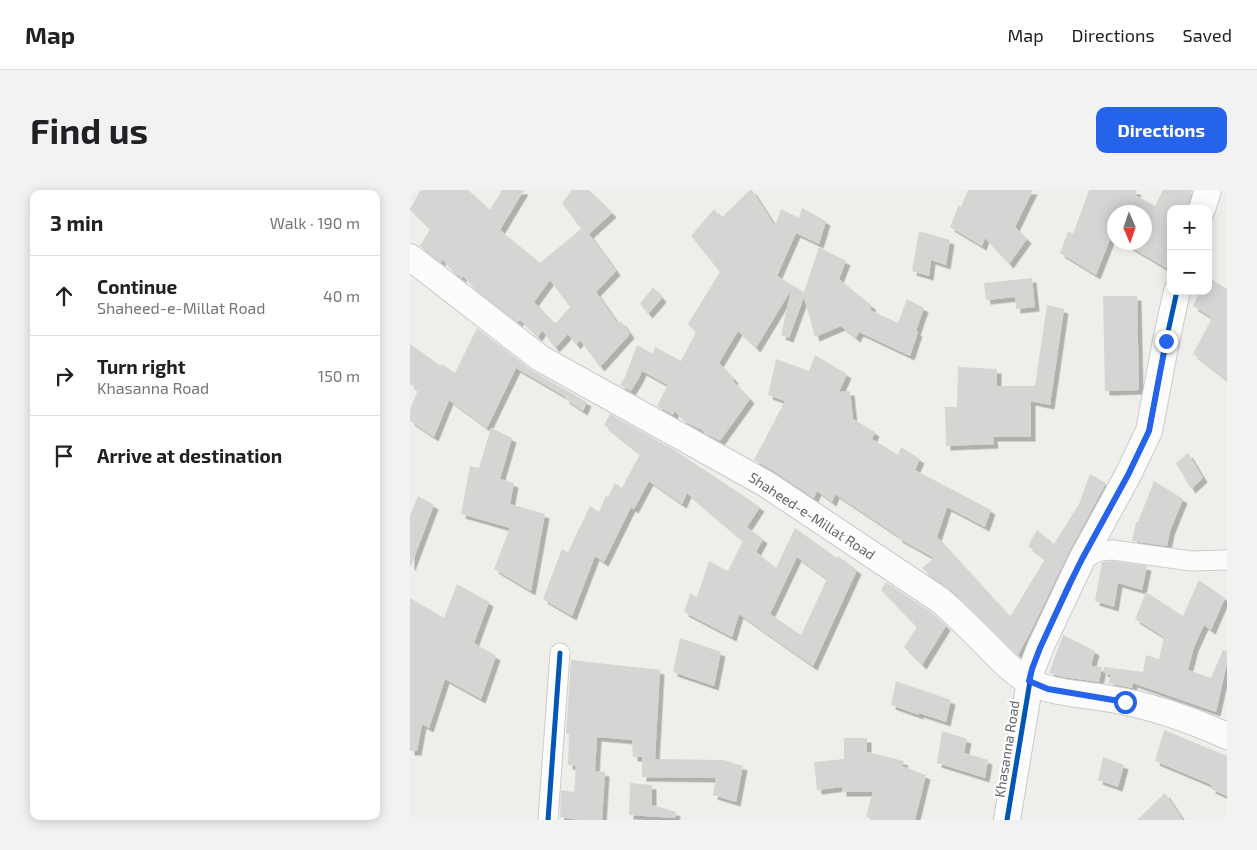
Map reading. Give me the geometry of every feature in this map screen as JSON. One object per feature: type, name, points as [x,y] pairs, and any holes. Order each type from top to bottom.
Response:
[{"type":"main road","points":[[1203,205],[1208,190]]},
{"type":"main road","name":"Shaheed-e-Millat Road","points":[[410,257],[540,358],[766,484],[940,600],[1008,667],[1029,681],[1048,689],[1151,707],[1227,736]]},
{"type":"main road","name":"Khasanna Road","points":[[1007,820],[1032,669],[1082,559],[1128,475],[1149,431],[1166,341],[1177,295]]},
{"type":"street","points":[[1082,559],[1100,552],[1113,550],[1192,562],[1227,560]]},
{"type":"street","points":[[548,820],[560,653]]},
{"type":"building","points":[[468,190],[490,210],[502,190],[524,190],[500,230],[540,263],[581,229],[562,203],[572,190],[589,190],[612,213],[589,234],[616,271],[596,292],[618,324],[621,321],[630,334],[600,367],[580,340],[576,345],[568,334],[555,348],[542,330],[538,337],[520,320],[518,322],[472,286],[463,276],[462,278],[453,272],[442,259],[441,262],[420,246],[430,229],[410,209],[420,191]],"holes":[[[550,280],[570,307],[555,324],[534,302]]]},
{"type":"building","points":[[752,190],[775,226],[781,209],[799,218],[802,208],[826,221],[819,244],[796,233],[777,276],[804,292],[819,247],[846,261],[839,279],[872,306],[870,310],[898,323],[907,299],[924,308],[910,356],[859,332],[856,338],[841,326],[815,337],[804,297],[789,338],[781,335],[791,290],[756,348],[738,331],[719,363],[750,399],[720,441],[700,428],[684,421],[675,411],[673,415],[657,406],[668,385],[642,371],[631,391],[620,385],[637,345],[653,354],[655,347],[681,361],[696,332],[688,324],[720,272],[691,236],[714,209],[721,218]]},
{"type":"building","points":[[968,190],[1033,190],[1015,227],[1027,239],[1009,264],[985,238],[982,246],[950,227],[959,205],[961,207]]},
{"type":"building","points":[[1089,190],[1137,190],[1135,195],[1155,206],[1163,190],[1192,190],[1188,205],[1167,205],[1166,268],[1136,250],[1152,250],[1152,205],[1107,205],[1107,247],[1096,275],[1060,253],[1068,231],[1073,234]]},
{"type":"building","points":[[919,231],[950,240],[946,265],[931,260],[929,276],[912,271]]},
{"type":"building","points":[[1032,278],[1035,307],[1016,309],[1015,297],[986,300],[984,283]]},
{"type":"building","points":[[1212,280],[1227,289],[1227,380],[1193,354],[1212,318],[1193,306],[1198,295],[1212,295]]},
{"type":"building","points":[[653,287],[662,298],[648,314],[640,304]]},
{"type":"building","points":[[1103,296],[1137,296],[1139,390],[1105,391]]},
{"type":"building","points":[[1047,305],[1064,309],[1050,405],[1031,401],[1031,437],[993,437],[994,444],[946,446],[945,407],[957,407],[958,367],[997,369],[997,386],[1035,386]]},
{"type":"building","points":[[477,328],[531,370],[587,402],[583,411],[565,399],[566,397],[516,368],[487,428],[449,400],[434,437],[410,421],[410,410],[418,390],[410,384],[410,344],[441,366],[442,364],[455,373]]},
{"type":"building","points":[[815,355],[847,374],[839,392],[850,391],[853,419],[875,432],[872,439],[898,455],[901,447],[920,459],[915,470],[991,510],[985,527],[947,507],[937,537],[1010,617],[1045,559],[1028,546],[1037,530],[1054,544],[1079,504],[1090,474],[1106,483],[1069,552],[1018,655],[956,594],[922,568],[934,558],[898,538],[898,536],[835,494],[832,502],[817,491],[814,498],[754,460],[785,401],[768,395],[776,359],[809,371]]},
{"type":"building","points":[[610,414],[676,451],[760,507],[747,527],[763,539],[756,552],[776,568],[795,528],[857,570],[813,666],[739,614],[732,637],[684,612],[690,593],[697,597],[709,561],[728,571],[743,541],[687,493],[682,504],[649,481],[634,509],[631,507],[604,562],[595,556],[572,616],[543,599],[562,549],[568,552],[590,506],[599,512],[606,496],[608,497],[615,483],[622,488],[640,454],[604,425]],"holes":[[[797,557],[827,579],[801,635],[770,614]]]},
{"type":"building","points":[[491,428],[512,438],[500,479],[514,483],[510,504],[545,514],[531,591],[494,569],[510,528],[461,514],[470,466],[479,468]]},
{"type":"building","points":[[1188,453],[1203,478],[1191,489],[1176,463]]},
{"type":"building","points":[[1154,481],[1183,499],[1170,531],[1167,546],[1132,541],[1136,522],[1138,522]]},
{"type":"building","points":[[418,496],[434,505],[410,566],[410,516]]},
{"type":"building","points":[[1113,561],[1147,566],[1142,590],[1118,583],[1114,607],[1095,601],[1102,562]]},
{"type":"building","points":[[1199,580],[1225,598],[1211,630],[1204,625],[1194,647],[1188,670],[1211,678],[1223,650],[1227,651],[1227,663],[1216,712],[1133,683],[1132,688],[1108,683],[1111,675],[1103,672],[1104,667],[1143,672],[1146,655],[1159,659],[1164,637],[1135,619],[1146,592],[1183,616]]},
{"type":"building","points":[[886,582],[931,612],[946,626],[922,665],[904,647],[917,627],[881,590]]},
{"type":"building","points":[[457,584],[489,602],[474,643],[496,656],[481,699],[445,679],[429,728],[422,724],[417,751],[410,751],[410,598],[444,618]]},
{"type":"building","points":[[1063,635],[1095,651],[1091,666],[1102,667],[1099,682],[1049,673]]},
{"type":"building","points":[[680,638],[721,652],[714,686],[673,672]]},
{"type":"building","points":[[571,660],[660,670],[655,759],[723,760],[743,766],[736,802],[713,795],[716,778],[642,777],[642,757],[633,757],[632,740],[597,737],[595,771],[605,772],[602,820],[579,820],[560,817],[561,790],[574,792],[576,766],[568,765],[569,734],[566,734]]},
{"type":"building","points":[[896,681],[951,700],[946,722],[891,705]]},
{"type":"building","points":[[1164,730],[1227,756],[1227,796],[1211,789],[1212,785],[1155,761]]},
{"type":"building","points":[[942,731],[967,739],[964,753],[988,760],[985,778],[937,763]]},
{"type":"building","points":[[844,738],[867,738],[867,752],[904,761],[902,766],[926,775],[915,820],[873,820],[866,816],[873,792],[842,792],[842,787],[817,790],[814,762],[844,759]]},
{"type":"building","points":[[1103,757],[1124,765],[1118,787],[1098,780]]},
{"type":"building","points":[[630,783],[652,785],[652,805],[676,812],[675,818],[629,815]]},
{"type":"building","points":[[1165,793],[1183,820],[1137,820]]},
{"type":"cycle path","points":[[1007,820],[1032,669],[1082,559],[1128,475],[1149,431],[1176,295]]},
{"type":"cycle path","points":[[548,820],[560,653]]},
{"type":"route","points":[[1125,702],[1048,689],[1029,681],[1040,648],[1069,585],[1128,475],[1149,431],[1166,341]]}]
